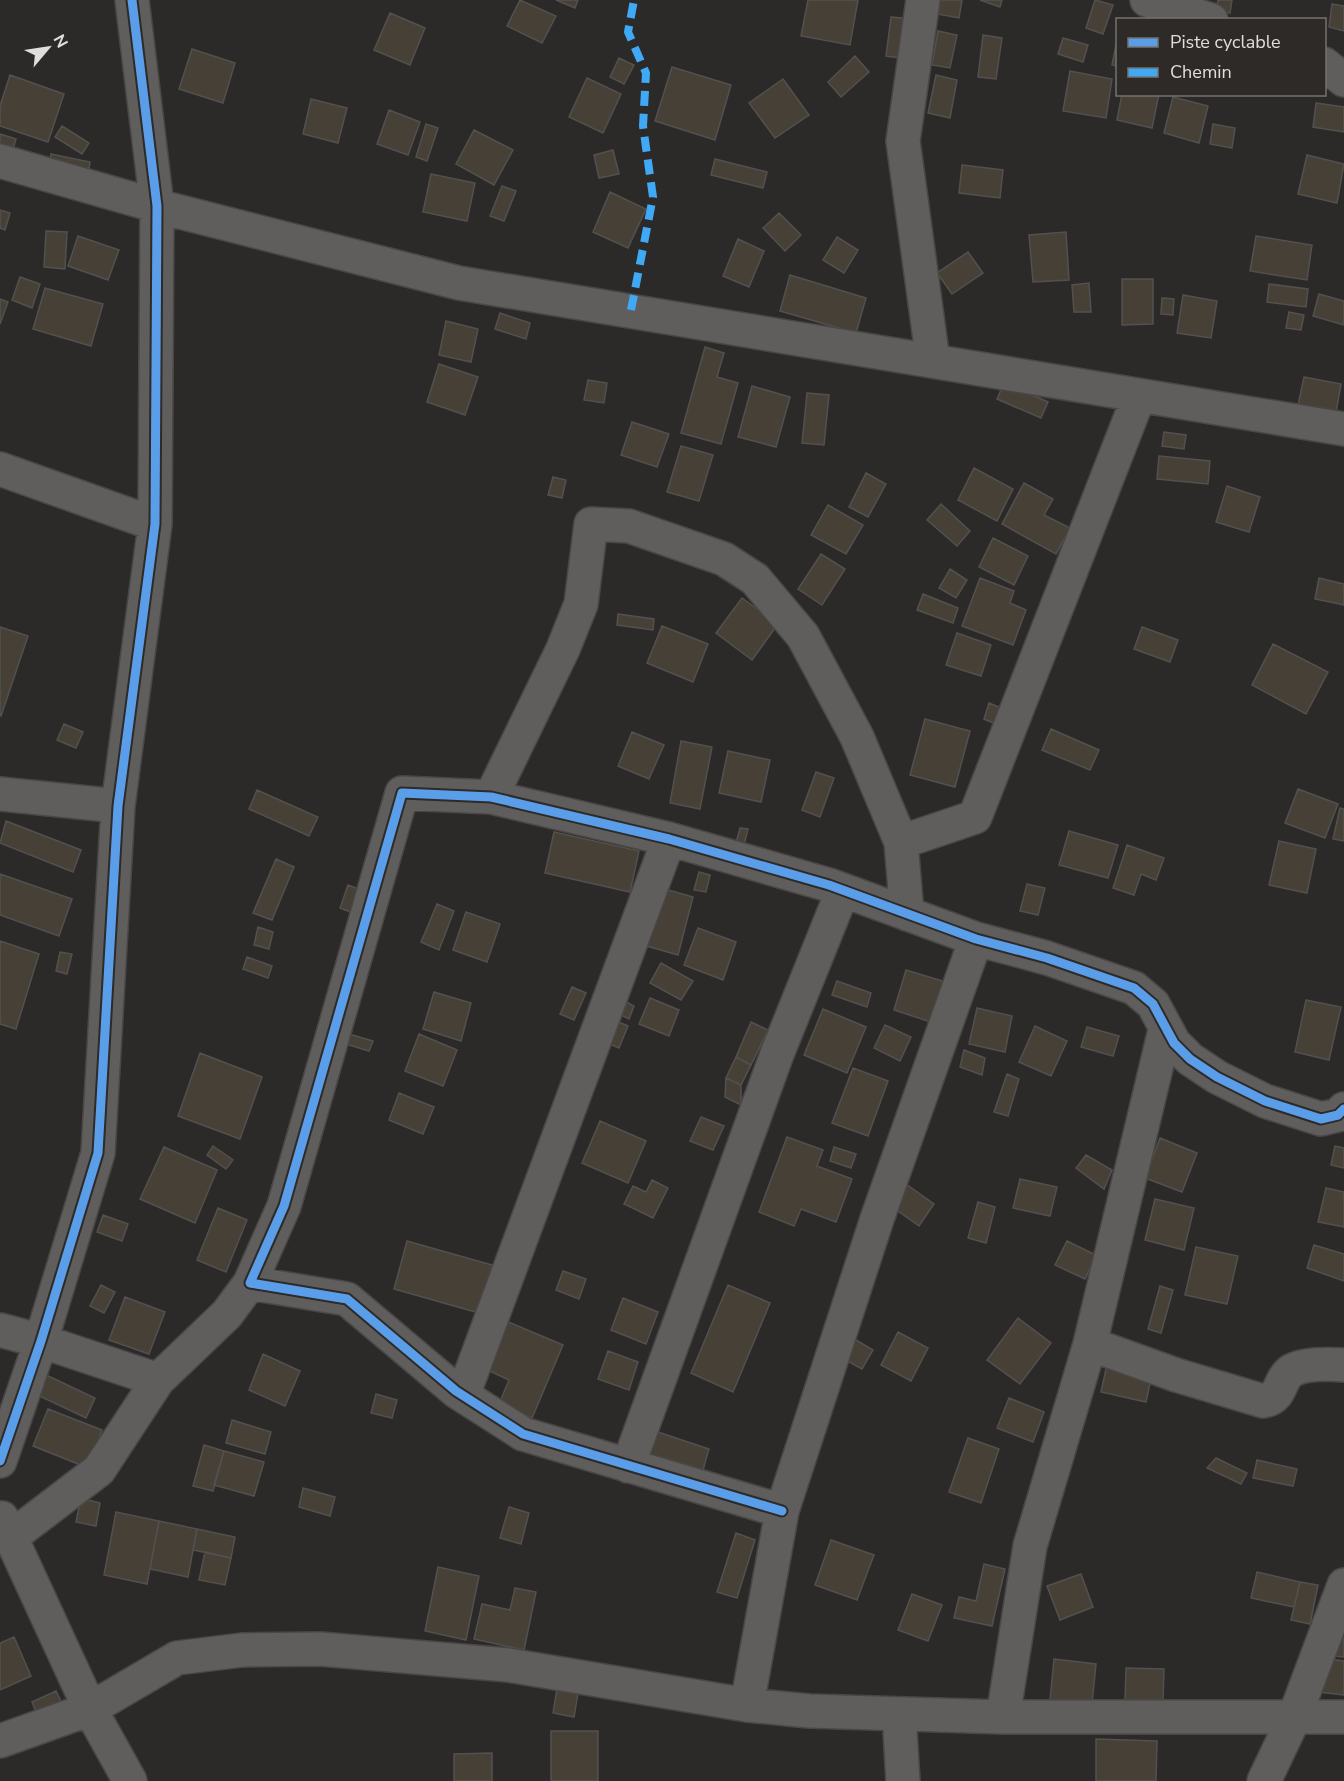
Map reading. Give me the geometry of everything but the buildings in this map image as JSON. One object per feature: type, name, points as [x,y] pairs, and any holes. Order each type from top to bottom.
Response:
[{"type":"street","points":[[0,1461],[41,1341],[98,1153],[118,806],[155,524],[157,206],[132,0]]},
{"type":"street","points":[[923,0],[903,141],[933,361]]},
{"type":"street","points":[[1147,0],[1205,18]]},
{"type":"street","points":[[1326,66],[1344,80]]},
{"type":"street","points":[[0,161],[157,206],[459,283],[1344,429]]},
{"type":"street","points":[[901,842],[975,817],[1139,396]]},
{"type":"street","points":[[0,469],[155,524]]},
{"type":"street","points":[[490,797],[563,649],[581,604],[591,524],[629,526],[724,559],[755,579],[803,636],[857,737],[901,842],[907,914]]},
{"type":"street","points":[[0,794],[118,806]]},
{"type":"street","points":[[130,1781],[90,1709],[3,1528],[99,1470],[158,1380],[227,1314],[250,1283],[284,1206],[402,794],[490,797],[669,839],[754,861],[843,890],[976,939],[1047,958],[1134,988],[1148,997],[1165,1030],[1182,1051],[1208,1071],[1265,1101],[1321,1119],[1338,1115],[1344,1109]]},
{"type":"street","points":[[463,1395],[669,839]]},
{"type":"street","points":[[628,1466],[777,1054],[843,890]]},
{"type":"street","points":[[747,1705],[782,1511],[877,1219],[976,939]]},
{"type":"street","points":[[1003,1718],[1030,1546],[1090,1344],[1165,1030]]},
{"type":"street","points":[[250,1283],[347,1299],[463,1395],[523,1434],[782,1511]]},
{"type":"street","points":[[0,1330],[41,1341],[158,1380]]},
{"type":"street","points":[[1090,1344],[1176,1375],[1263,1401],[1275,1397],[1292,1371],[1301,1368],[1344,1365]]},
{"type":"street","points":[[1264,1781],[1294,1718],[1344,1586]]},
{"type":"street","points":[[0,1741],[90,1709],[177,1658],[242,1650],[320,1649],[550,1670],[747,1705],[809,1711],[1003,1718],[1344,1718]]},
{"type":"street","points":[[899,1714],[903,1781]]},
{"type":"marked path","points":[[631,310],[653,197],[643,126],[646,73],[628,32],[634,0]]},
{"type":"cycle path","points":[[0,1461],[41,1341],[98,1153],[118,806],[155,524],[157,206],[132,0]]},
{"type":"cycle path","points":[[782,1511],[523,1434],[456,1391],[347,1299],[250,1283],[284,1206],[402,793],[491,797],[669,839],[829,885],[976,939],[1047,958],[1134,988],[1153,1004],[1174,1043],[1190,1059],[1217,1077],[1265,1101],[1321,1119],[1338,1115],[1344,1109]]}]
